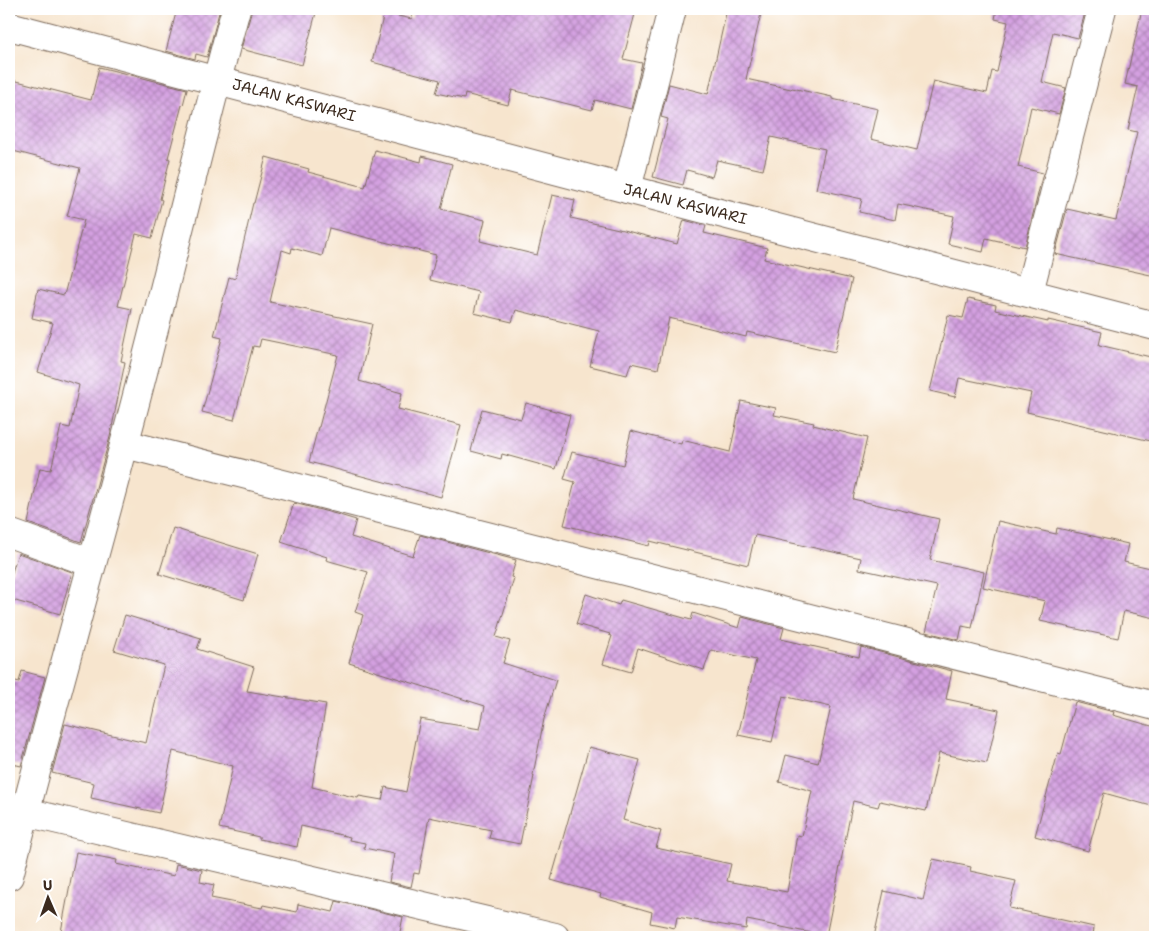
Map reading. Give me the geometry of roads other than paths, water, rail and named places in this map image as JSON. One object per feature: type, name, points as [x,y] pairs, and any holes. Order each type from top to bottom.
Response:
[{"type":"street","points":[[9,876],[17,809],[92,563],[125,444],[216,80],[236,9]]},
{"type":"street","points":[[628,189],[672,9]]},
{"type":"street","points":[[1028,292],[1102,9]]},
{"type":"street","name":"JALAN KASWARI","points":[[9,26],[1155,326]]},
{"type":"street","points":[[125,444],[1155,706]]},
{"type":"street","points":[[9,533],[92,563]]},
{"type":"street","points":[[17,809],[555,937]]}]
